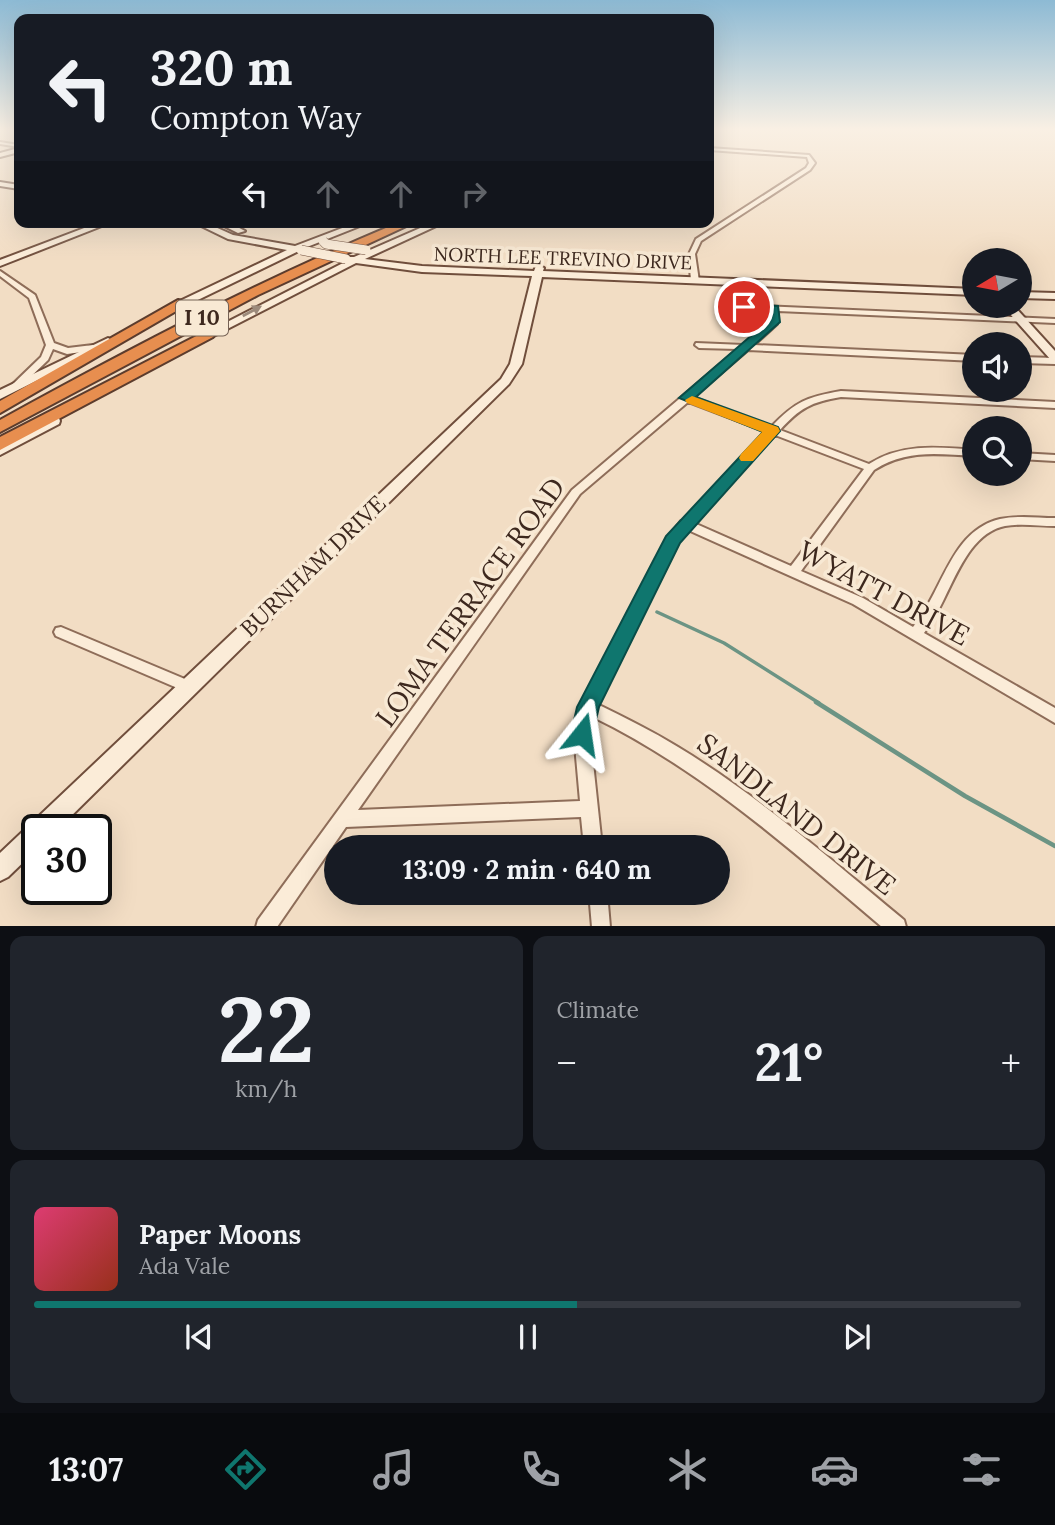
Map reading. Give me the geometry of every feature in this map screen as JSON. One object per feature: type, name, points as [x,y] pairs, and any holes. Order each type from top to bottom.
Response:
[{"type":"highway","name":"I 10","points":[[0,414],[234,292],[378,228]]},
{"type":"highway","name":"I 10","points":[[0,427],[246,295],[397,228]]},
{"type":"highway","points":[[0,408],[178,304]]},
{"type":"highway","points":[[0,444],[208,334]]},
{"type":"main road","points":[[0,262],[92,228]]},
{"type":"main road","name":"NORTH LEE TREVINO DRIVE","points":[[210,228],[227,236],[270,241]]},
{"type":"main road","name":"NORTH LEE TREVINO DRIVE","points":[[235,228],[270,241],[381,266],[962,291]]},
{"type":"main road","points":[[0,395],[178,304],[276,258],[351,228]]},
{"type":"main road","points":[[0,451],[208,334],[350,260],[428,228]]},
{"type":"main road","points":[[276,258],[270,241],[324,239]]},
{"type":"main road","points":[[324,239],[326,244],[350,260],[351,267],[381,266]]},
{"type":"main road","points":[[383,247],[380,256],[395,262]]},
{"type":"main road","points":[[301,249],[350,260]]},
{"type":"main road","name":"NORTH LEE TREVINO DRIVE","points":[[350,260],[538,271]]},
{"type":"main road","name":"BURNHAM DRIVE","points":[[55,814],[505,381],[516,364],[538,271]]},
{"type":"main road","name":"NORTH LEE TREVINO DRIVE","points":[[695,278],[962,286]]},
{"type":"main road","points":[[1032,288],[1055,289]]},
{"type":"main road","points":[[1032,295],[1055,296]]},
{"type":"main road","points":[[1020,320],[1055,360]]},
{"type":"main road","name":"BURNHAM DRIVE","points":[[0,869],[21,848]]},
{"type":"street","points":[[695,278],[692,254],[698,240],[803,172]]},
{"type":"street","points":[[0,273],[32,297],[50,345],[46,358],[14,388]]},
{"type":"street","points":[[744,307],[1055,321]]},
{"type":"street","name":"LOMA TERRACE ROAD","points":[[265,926],[576,492],[774,322],[774,309]]},
{"type":"street","points":[[50,345],[67,351],[93,348]]},
{"type":"street","points":[[699,345],[962,357]]},
{"type":"street","points":[[1032,360],[1055,360]]},
{"type":"street","points":[[592,835],[582,734],[588,707],[672,540],[772,431],[805,402],[841,394],[1055,405]]},
{"type":"street","points":[[686,398],[870,468]]},
{"type":"street","points":[[795,570],[870,468],[891,455],[917,450],[962,452]]},
{"type":"street","points":[[1032,457],[1055,458]]},
{"type":"street","points":[[915,634],[929,621],[960,555],[976,533],[1001,523],[1055,522]]},
{"type":"street","name":"WYATT DRIVE","points":[[685,524],[795,570],[858,601],[1055,716]]},
{"type":"street","points":[[61,632],[187,686]]},
{"type":"street","name":"SANDLAND DRIVE","points":[[588,707],[624,723],[723,783],[897,926]]},
{"type":"street","points":[[343,819],[589,809]]},
{"type":"street","points":[[599,905],[601,926]]},
{"type":"waterway","points":[[657,612],[724,643],[819,703]]},
{"type":"waterway","points":[[816,702],[965,796],[1055,846]]},
{"type":"slow traffic","points":[[692,400],[772,431],[747,458]]},
{"type":"route","points":[[582,734],[588,707],[672,540],[772,431],[686,398],[774,322],[774,309],[744,307]]}]
